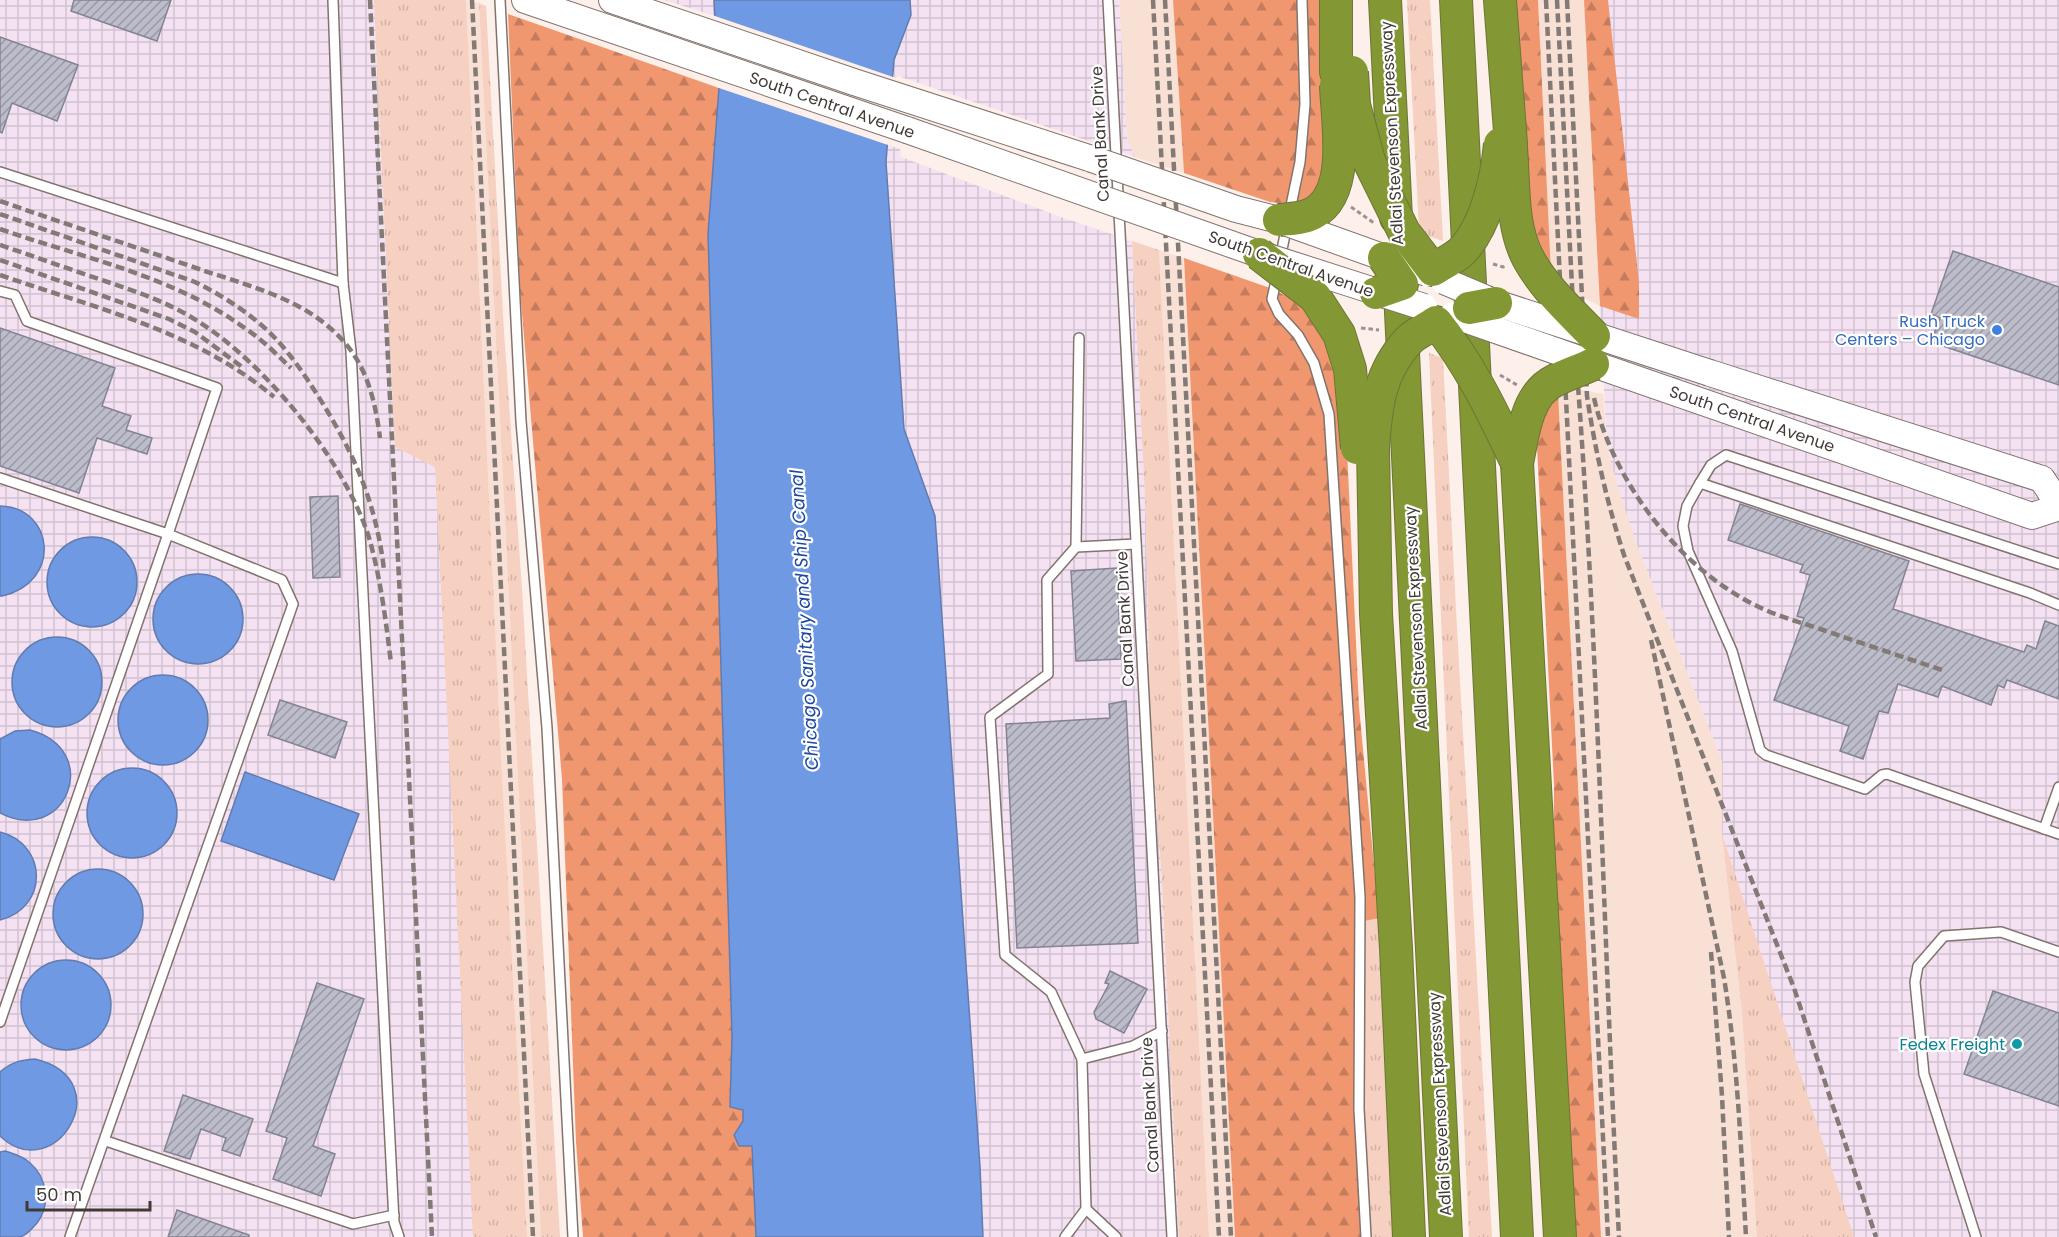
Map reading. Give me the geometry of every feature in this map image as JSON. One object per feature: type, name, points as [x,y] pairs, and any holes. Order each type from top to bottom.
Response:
[{"type":"highway","points":[[1336,0],[1344,72],[1369,161],[1404,232],[1416,280],[1461,314]]},
{"type":"highway","points":[[1279,220],[1307,216],[1321,207],[1332,193],[1339,172],[1350,0]]},
{"type":"highway","name":"Adlai Stevenson Expressway","points":[[1385,0],[1446,1237]]},
{"type":"highway","points":[[1456,0],[1517,1237]]},
{"type":"highway","points":[[1500,0],[1506,144],[1518,228],[1528,258],[1594,350],[1552,381],[1538,396],[1530,409],[1517,463],[1560,1237]]},
{"type":"highway","points":[[1416,280],[1461,252],[1475,232],[1491,197],[1499,161],[1506,144]]},
{"type":"highway","points":[[1259,254],[1315,297],[1339,334],[1350,369],[1365,448],[1396,948],[1409,1237]]},
{"type":"highway","points":[[1384,258],[1461,314]]},
{"type":"highway","points":[[1365,448],[1386,372],[1410,339],[1461,314]]},
{"type":"highway","points":[[1461,314],[1459,351],[1482,390],[1517,463]]},
{"type":"main road","name":"South Central Avenue","points":[[525,0],[907,130],[1259,254],[1416,280]]},
{"type":"main road","name":"South Central Avenue","points":[[612,0],[1225,205],[1279,220],[1384,258]]},
{"type":"main road","name":"South Central Avenue","points":[[1461,314],[1594,350],[1710,373],[2042,480],[2059,506],[2032,516],[1710,405],[1594,350]]},
{"type":"lane","points":[[333,0],[343,283],[351,351],[394,1215],[399,1237]]},
{"type":"lane","points":[[500,0],[521,410],[547,728],[573,1237]]},
{"type":"lane","name":"Canal Bank Drive","points":[[1108,0],[1172,1237]]},
{"type":"lane","points":[[1302,0],[1305,104],[1300,162],[1272,299],[1279,315],[1298,335],[1314,363],[1329,414],[1360,897],[1359,1108],[1366,1237]]},
{"type":"lane","points":[[0,172],[343,283]]},
{"type":"lane","points":[[0,291],[15,296],[27,321],[217,388],[0,1022]]},
{"type":"lane","points":[[1065,1237],[1086,1209],[1082,1059],[1051,992],[1005,955],[990,717],[1048,674],[1047,580],[1076,547],[1079,338]]},
{"type":"lane","points":[[2059,564],[1726,455],[1711,465],[1700,483],[1687,506],[1683,526],[1688,551],[1732,651],[1760,750],[1766,755],[1865,789],[1882,775],[1887,774],[2059,834]]},
{"type":"lane","points":[[0,478],[168,534],[282,580],[293,604],[106,1141],[70,1237]]},
{"type":"lane","points":[[1700,483],[2030,593],[2059,605]]},
{"type":"lane","points":[[1076,547],[1136,544]]},
{"type":"lane","points":[[2044,829],[2059,787]]},
{"type":"lane","points":[[1976,1237],[1924,1074],[1915,982],[1918,966],[1944,936],[2001,932],[2059,952]]},
{"type":"lane","points":[[1082,1059],[1133,1046],[1162,1031]]},
{"type":"lane","points":[[106,1141],[353,1224],[394,1215]]},
{"type":"lane","points":[[1086,1209],[1116,1237]]},
{"type":"path","points":[[1351,207],[1369,221],[1377,224]]},
{"type":"path","points":[[1486,262],[1503,267],[1514,264]]},
{"type":"path","points":[[1354,328],[1380,330]]},
{"type":"shaded area","points":[[0,0],[436,0],[496,1237],[0,1237]]},
{"type":"shaded area","points":[[466,0],[479,3],[541,1237],[527,1237],[501,755]]},
{"type":"shaded area","points":[[664,0],[714,0],[715,16]]},
{"type":"shaded area","points":[[910,0],[1119,0],[1127,139],[1135,157],[898,76],[894,77],[894,60],[911,15]]},
{"type":"shaded area","points":[[1119,0],[1173,0],[1184,173],[1135,157],[1127,139]]},
{"type":"shaded area","points":[[1538,0],[1584,0],[1600,306],[1574,293],[1551,273]]},
{"type":"shaded area","points":[[1584,0],[2059,0],[2059,1237],[1757,1237],[1742,1012],[1722,834],[1722,761],[1636,542],[1607,447]]},
{"type":"shaded area","points":[[888,145],[900,149],[901,157],[1132,241],[1146,518],[1150,708],[1162,881],[1179,1237],[983,1237],[935,516],[904,429],[886,162]]},
{"type":"shaded area","points":[[1159,250],[1184,258],[1235,1237],[1209,1237]]},
{"type":"shaded area","points":[[1573,388],[1603,394],[1607,447],[1636,542],[1722,761],[1722,834],[1742,1012],[1757,1237],[1601,1237],[1558,393]]},
{"type":"green space","points":[[374,0],[466,0],[501,755],[527,1237],[473,1237],[435,467],[395,447]]},
{"type":"green space","points":[[1173,0],[1323,0],[1332,166],[1312,199],[1296,205],[1270,202],[1184,173]]},
{"type":"green space","points":[[1407,0],[1430,0],[1443,241],[1422,234],[1419,228]]},
{"type":"green space","points":[[1514,0],[1538,0],[1551,273],[1529,233]]},
{"type":"green space","points":[[1584,0],[1608,0],[1639,282],[1639,319],[1600,306]]},
{"type":"green space","points":[[479,3],[486,6],[560,1237],[541,1237]]},
{"type":"green space","points":[[508,14],[719,88],[708,234],[732,1036],[730,1107],[743,1110],[743,1121],[734,1135],[752,1146],[756,1237],[583,1237],[576,1142],[562,779],[520,290]]},
{"type":"green space","points":[[1132,241],[1159,250],[1209,1237],[1179,1237],[1162,881],[1150,708],[1146,518]]},
{"type":"green space","points":[[1184,258],[1270,288],[1301,303],[1330,340],[1347,449],[1359,707],[1379,918],[1360,922],[1366,1237],[1235,1237]]},
{"type":"green space","points":[[1429,353],[1443,358],[1492,1237],[1469,1237]]},
{"type":"green space","points":[[1558,393],[1601,1237],[1566,1237],[1553,963],[1554,785],[1536,427],[1546,403]]},
{"type":"green space","points":[[1722,834],[1854,1237],[1757,1237],[1742,1012]]},
{"type":"green space","points":[[1379,918],[1395,1237],[1366,1237],[1360,922]]},
{"type":"water","name":"Chicago Sanitary and Ship Canal","points":[[714,0],[910,0],[911,15],[894,60],[886,162],[904,429],[935,516],[983,1237],[756,1237],[752,1146],[739,1146],[734,1135],[743,1121],[743,1110],[730,1107],[732,1036],[708,234],[719,88]]},
{"type":"water","points":[[0,506],[18,510],[32,519],[40,531],[44,546],[42,562],[35,576],[22,588],[2,596],[0,596]]},
{"type":"water","points":[[92,537],[109,540],[124,550],[134,565],[137,582],[134,599],[124,614],[109,624],[92,627],[75,624],[60,614],[50,599],[47,582],[50,565],[60,550],[75,540]]},
{"type":"water","points":[[198,574],[215,577],[230,587],[240,602],[243,619],[240,636],[230,651],[215,661],[198,664],[181,661],[166,651],[156,636],[153,619],[156,602],[166,587],[181,577]]},
{"type":"water","points":[[57,637],[74,640],[89,650],[99,665],[102,682],[99,699],[89,714],[74,724],[57,727],[40,724],[25,714],[15,699],[12,682],[15,665],[25,650],[40,640]]},
{"type":"water","points":[[163,675],[180,678],[195,688],[205,703],[208,720],[205,737],[195,752],[180,762],[163,765],[146,762],[131,752],[121,737],[118,720],[121,703],[131,688],[146,678]]},
{"type":"water","points":[[30,730],[53,741],[66,756],[70,774],[68,792],[58,807],[43,817],[23,820],[0,813],[0,739],[15,731]]},
{"type":"water","points":[[132,768],[149,771],[164,781],[174,796],[177,813],[174,830],[164,845],[149,855],[132,858],[115,855],[100,845],[90,830],[87,813],[90,796],[100,781],[115,771]]},
{"type":"water","points":[[245,772],[359,814],[334,880],[221,841]]},
{"type":"water","points":[[0,832],[16,839],[27,849],[34,862],[36,876],[34,890],[27,903],[16,913],[0,920]]},
{"type":"water","points":[[98,869],[115,872],[130,882],[140,897],[143,914],[140,931],[130,946],[115,956],[98,959],[81,956],[66,946],[56,931],[53,914],[56,897],[66,882],[81,872]]},
{"type":"water","points":[[66,960],[83,963],[98,973],[108,988],[111,1005],[108,1022],[98,1037],[83,1047],[66,1050],[49,1047],[34,1037],[24,1022],[21,1005],[24,988],[34,973],[49,963]]},
{"type":"water","points":[[35,1059],[61,1070],[74,1087],[76,1106],[70,1125],[58,1140],[40,1149],[21,1148],[0,1136],[0,1072],[16,1062]]},
{"type":"water","points":[[5,1151],[21,1157],[36,1169],[45,1192],[44,1208],[37,1223],[29,1232],[19,1237],[0,1237],[0,1152]]},
{"type":"pier","points":[[712,15],[896,78],[897,76],[891,146],[716,87]]},
{"type":"building","points":[[74,0],[171,0],[157,41],[71,11]]},
{"type":"building","points":[[0,37],[78,65],[57,121],[12,103],[2,133],[0,132]]},
{"type":"building","name":"Rush Truck Centers – Chicago","points":[[1953,251],[2059,287],[2059,385],[1931,342],[1940,318],[1931,314]]},
{"type":"building","points":[[0,328],[115,368],[102,406],[131,416],[126,430],[152,438],[147,454],[97,438],[79,493],[0,466]]},
{"type":"building","points":[[338,496],[340,577],[313,578],[310,497]]},
{"type":"building","points":[[1740,504],[1909,561],[1893,609],[2024,652],[2027,645],[2036,649],[2045,621],[2059,626],[2059,699],[2007,680],[2004,688],[1998,685],[1991,705],[1942,686],[1938,697],[1898,684],[1888,713],[1879,711],[1863,759],[1840,751],[1849,726],[1774,700],[1804,618],[1797,616],[1810,575],[1800,572],[1803,565],[1728,540]]},
{"type":"building","points":[[1117,568],[1121,659],[1076,661],[1071,571]]},
{"type":"building","points":[[280,700],[347,722],[335,758],[268,735]]},
{"type":"building","points":[[1126,701],[1138,943],[1017,948],[1006,724],[1110,718],[1109,704]]},
{"type":"building","points":[[1110,971],[1147,989],[1124,1033],[1096,1019],[1094,1012],[1109,984],[1105,983]]},
{"type":"building","points":[[317,983],[364,999],[313,1146],[335,1154],[321,1196],[273,1179],[287,1138],[266,1131]]},
{"type":"building","name":"Fedex Freight","points":[[1993,991],[2059,1013],[2059,1106],[1964,1074]]},
{"type":"building","points":[[183,1095],[253,1119],[240,1156],[222,1150],[226,1138],[201,1129],[190,1159],[164,1151]]},
{"type":"building","points":[[177,1210],[249,1235],[249,1237],[168,1237]]},
{"type":"railway","points":[[370,0],[432,1237]]},
{"type":"railway","points":[[472,0],[533,1237]]},
{"type":"railway","points":[[1153,0],[1219,1237]]},
{"type":"railway","points":[[1165,0],[1231,1237]]},
{"type":"railway","points":[[1546,0],[1608,1237]]},
{"type":"railway","points":[[1557,0],[1576,362]]},
{"type":"railway","points":[[1567,0],[1587,396],[1607,496],[1624,555],[1794,988],[1876,1237]]},
{"type":"railway","points":[[0,201],[264,291],[310,313],[337,335],[357,360],[370,389],[380,438]]},
{"type":"railway","points":[[0,214],[195,282],[232,303],[267,330],[307,378],[353,458],[369,500],[384,570]]},
{"type":"railway","points":[[0,229],[127,270],[189,295],[252,333],[291,368]]},
{"type":"railway","points":[[0,245],[132,290],[184,313],[241,354],[269,381],[320,444],[358,510],[370,541],[377,571],[391,663]]},
{"type":"railway","points":[[0,260],[169,319],[195,332],[242,367]]},
{"type":"railway","points":[[0,275],[108,311],[178,338],[244,374],[274,397]]},
{"type":"railway","points":[[1578,386],[1591,598],[1619,1237]]},
{"type":"railway","points":[[1594,398],[1603,430],[1634,491],[1654,520],[1702,570],[1729,590],[1765,610],[1942,670]]},
{"type":"railway","points":[[1651,640],[1724,978],[1736,1075],[1746,1237]]},
{"type":"railway","points":[[1711,952],[1722,1096],[1729,1237]]},
{"type":"place","name":"Rush Truck Centers – Chicago","points":[[1997,330]]},
{"type":"place","name":"Fedex Freight","points":[[2017,1044]]}]
